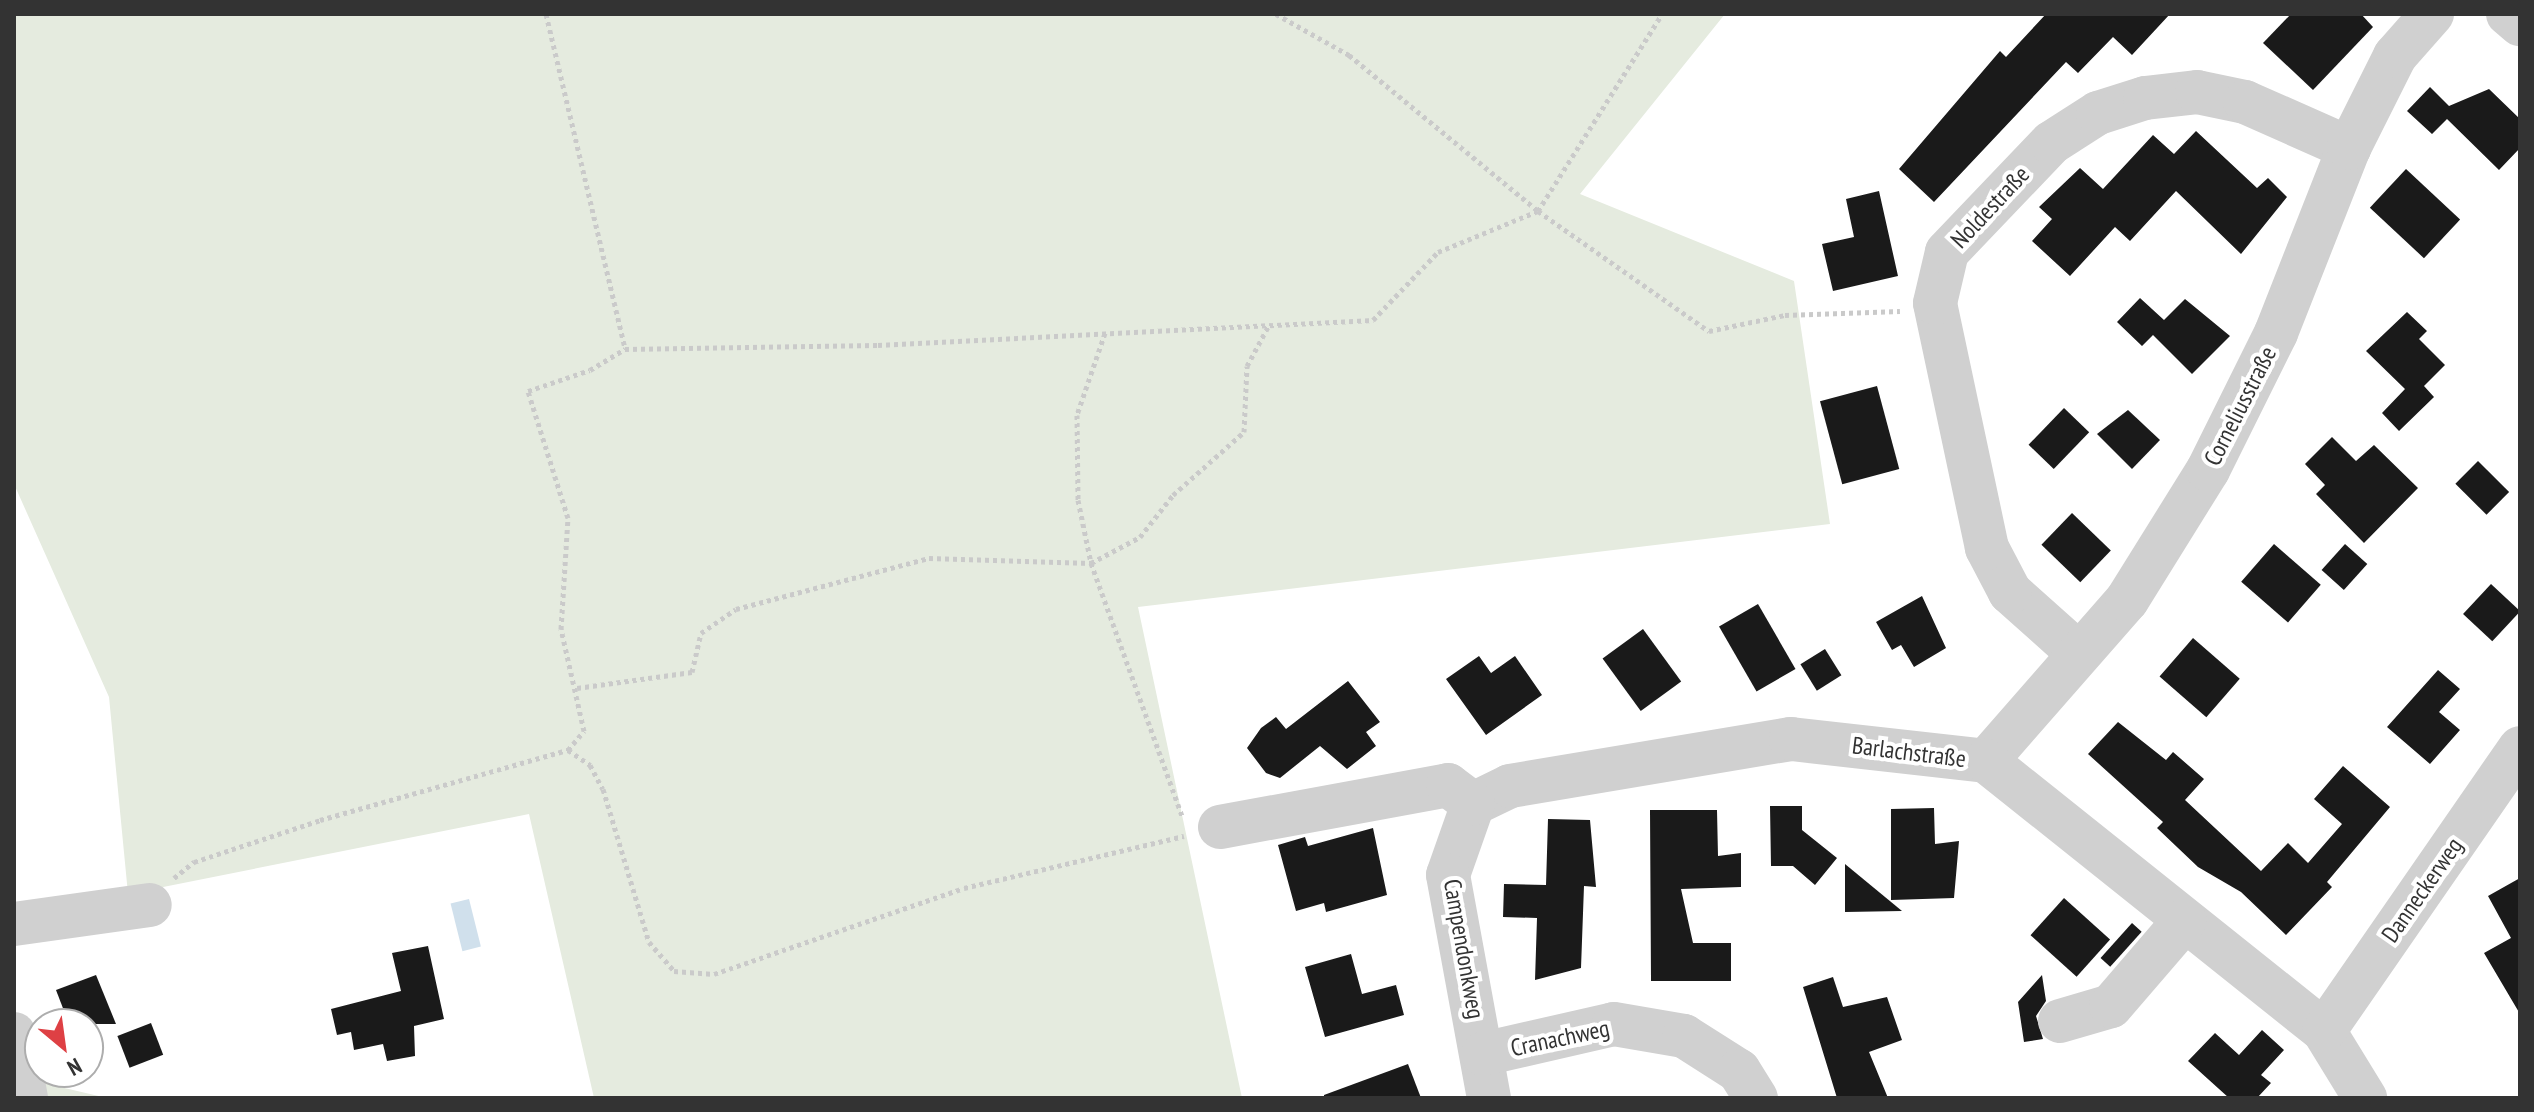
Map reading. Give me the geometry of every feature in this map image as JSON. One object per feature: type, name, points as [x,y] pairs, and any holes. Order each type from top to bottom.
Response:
[{"type":"street","name":"Corneliusstraße","points":[[1986,761],[2077,652],[2127,600],[2233,426],[2349,148],[2395,56],[2432,14]]},
{"type":"street","points":[[2508,14],[2520,24]]},
{"type":"street","name":"Noldestraße","points":[[2077,652],[2010,592],[1987,548],[1935,303],[1937,275],[1962,234],[2051,143],[2098,113],[2197,92],[2245,102],[2349,148]]},
{"type":"street","name":"Barlachstraße","points":[[1473,804],[1510,786],[1791,739],[1986,761],[2324,1031],[2365,1098]]},
{"type":"street","name":"Danneckerweg","points":[[2324,1031],[2520,748]]},
{"type":"street","points":[[1220,827],[1448,785],[1473,804]]},
{"type":"street","name":"Campendonkweg","points":[[1473,804],[1448,875],[1489,1098]]},
{"type":"street","points":[[14,924],[150,905]]},
{"type":"street","points":[[2060,1021],[2111,1006],[2185,920]]},
{"type":"street","name":"Cranachweg","points":[[1483,1054],[1614,1024],[1684,1036],[1739,1071],[1756,1098]]},
{"type":"street","points":[[14,1034],[26,1098]]},
{"type":"path","points":[[546,14],[625,349]]},
{"type":"path","points":[[1276,14],[1349,55],[1538,211],[1709,331],[1785,315],[1910,311],[1935,303]]},
{"type":"path","points":[[150,905],[194,862],[568,750],[584,731],[577,688],[561,629],[568,518],[528,391],[590,370],[625,349],[1105,333],[1373,320],[1438,252],[1538,211],[1662,14]]},
{"type":"path","points":[[577,688],[692,672],[701,633],[736,609],[929,558],[1091,563],[1140,537],[1173,495],[1244,432],[1247,366],[1269,325]]},
{"type":"path","points":[[568,750],[590,765],[603,789],[649,942],[674,971],[714,974],[964,888],[1189,835],[1091,563],[1078,500],[1077,415],[1105,333]]},
{"type":"shaded area","points":[[14,14],[1725,14],[1580,194],[1794,281],[1830,524],[1138,607],[1242,1098],[594,1098],[529,814],[128,894],[109,697],[14,484]]},
{"type":"shaded area","points":[[22,1078],[24,1088],[64,1088],[107,1098],[25,1098]]},
{"type":"water","points":[[469,899],[481,947],[462,951],[451,904]]},
{"type":"building","points":[[2046,14],[2170,14],[2132,55],[2113,37],[2078,73],[2066,62],[1934,202],[1899,169],[2000,51],[2006,57]]},
{"type":"building","points":[[2291,14],[2361,14],[2373,27],[2313,90],[2263,43]]},
{"type":"building","points":[[2430,87],[2449,106],[2489,89],[2520,119],[2520,148],[2499,170],[2447,119],[2432,134],[2407,111]]},
{"type":"building","points":[[2196,131],[2257,188],[2268,178],[2287,197],[2241,254],[2176,191],[2130,241],[2115,227],[2070,276],[2032,241],[2052,219],[2039,207],[2080,168],[2103,189],[2153,135],[2174,154]]},
{"type":"building","points":[[2406,169],[2460,219],[2424,258],[2370,208]]},
{"type":"building","points":[[1879,191],[1898,276],[1833,291],[1822,244],[1854,237],[1846,199]]},
{"type":"building","points":[[2140,298],[2164,320],[2185,299],[2230,336],[2192,374],[2153,335],[2142,346],[2117,322]]},
{"type":"building","points":[[2407,312],[2427,331],[2419,339],[2445,365],[2424,386],[2434,397],[2399,431],[2382,413],[2405,389],[2366,351]]},
{"type":"building","points":[[1877,386],[1899,469],[1842,484],[1820,401]]},
{"type":"building","points":[[2064,408],[2089,432],[2054,469],[2029,445]]},
{"type":"building","points":[[2128,410],[2160,440],[2132,469],[2097,434]]},
{"type":"building","points":[[2332,437],[2356,461],[2374,445],[2418,488],[2364,543],[2316,494],[2325,485],[2305,464]]},
{"type":"building","points":[[2478,461],[2509,492],[2486,515],[2455,484]]},
{"type":"building","points":[[2072,513],[2111,551],[2080,582],[2041,545]]},
{"type":"building","points":[[2274,544],[2321,585],[2288,622],[2241,582]]},
{"type":"building","points":[[2345,544],[2367,564],[2344,590],[2322,570]]},
{"type":"building","points":[[2491,584],[2520,611],[2492,641],[2463,614]]},
{"type":"building","points":[[1922,596],[1946,648],[1914,667],[1901,645],[1892,650],[1876,622]]},
{"type":"building","points":[[1758,604],[1796,669],[1757,691],[1719,626]]},
{"type":"building","points":[[1643,629],[1681,682],[1641,711],[1603,658]]},
{"type":"building","points":[[2193,638],[2240,679],[2206,717],[2160,676]]},
{"type":"building","points":[[1825,649],[1841,675],[1817,691],[1800,664]]},
{"type":"building","points":[[1479,656],[1491,673],[1515,656],[1542,695],[1486,735],[1446,679]]},
{"type":"building","points":[[2438,670],[2460,689],[2439,712],[2460,730],[2430,764],[2387,727]]},
{"type":"building","points":[[1348,681],[1380,722],[1366,732],[1376,746],[1347,769],[1320,746],[1280,778],[1266,773],[1247,748],[1261,728],[1276,717],[1286,729]]},
{"type":"building","points":[[2118,722],[2166,760],[2173,752],[2204,779],[2185,800],[2261,871],[2288,843],[2308,863],[2342,824],[2314,799],[2343,766],[2390,807],[2327,882],[2332,887],[2286,935],[2241,892],[2198,867],[2157,828],[2163,822],[2088,754]]},
{"type":"building","points":[[1770,806],[1802,806],[1802,830],[1837,858],[1815,885],[1793,866],[1771,866]]},
{"type":"building","points":[[1934,808],[1935,844],[1959,841],[1954,898],[1891,900],[1891,809]]},
{"type":"building","points":[[1650,810],[1717,810],[1718,856],[1741,853],[1741,887],[1681,889],[1693,943],[1731,943],[1731,981],[1651,981]]},
{"type":"building","points":[[1548,819],[1590,820],[1596,887],[1584,886],[1581,968],[1535,980],[1537,918],[1503,917],[1504,884],[1546,885]]},
{"type":"building","points":[[1373,828],[1387,895],[1326,912],[1324,903],[1296,911],[1278,845],[1305,837],[1308,846]]},
{"type":"building","points":[[1845,864],[1902,911],[1845,912]]},
{"type":"building","points":[[2520,878],[2520,1014],[2484,953],[2511,938],[2488,896]]},
{"type":"building","points":[[2064,898],[2110,939],[2077,977],[2031,935]]},
{"type":"building","points":[[2132,923],[2142,932],[2110,967],[2101,958]]},
{"type":"building","points":[[428,946],[444,1019],[414,1026],[415,1056],[387,1061],[383,1044],[354,1050],[351,1032],[337,1035],[331,1009],[401,991],[392,953]]},
{"type":"building","points":[[1351,954],[1362,994],[1396,985],[1404,1015],[1325,1037],[1305,967]]},
{"type":"building","points":[[96,975],[116,1024],[104,1024],[104,1008],[63,1008],[56,990]]},
{"type":"building","points":[[2042,975],[2046,1001],[2036,1016],[2043,1039],[2024,1042],[2018,1002]]},
{"type":"building","points":[[1833,977],[1843,1007],[1887,997],[1902,1040],[1869,1052],[1888,1098],[1837,1098],[1803,987]]},
{"type":"building","points":[[151,1023],[163,1055],[130,1068],[117,1036]]},
{"type":"building","points":[[2262,1030],[2284,1050],[2261,1075],[2271,1083],[2257,1098],[2229,1098],[2188,1061],[2215,1033],[2239,1055]]},
{"type":"building","points":[[1408,1064],[1421,1098],[1324,1098],[1324,1095]]}]
